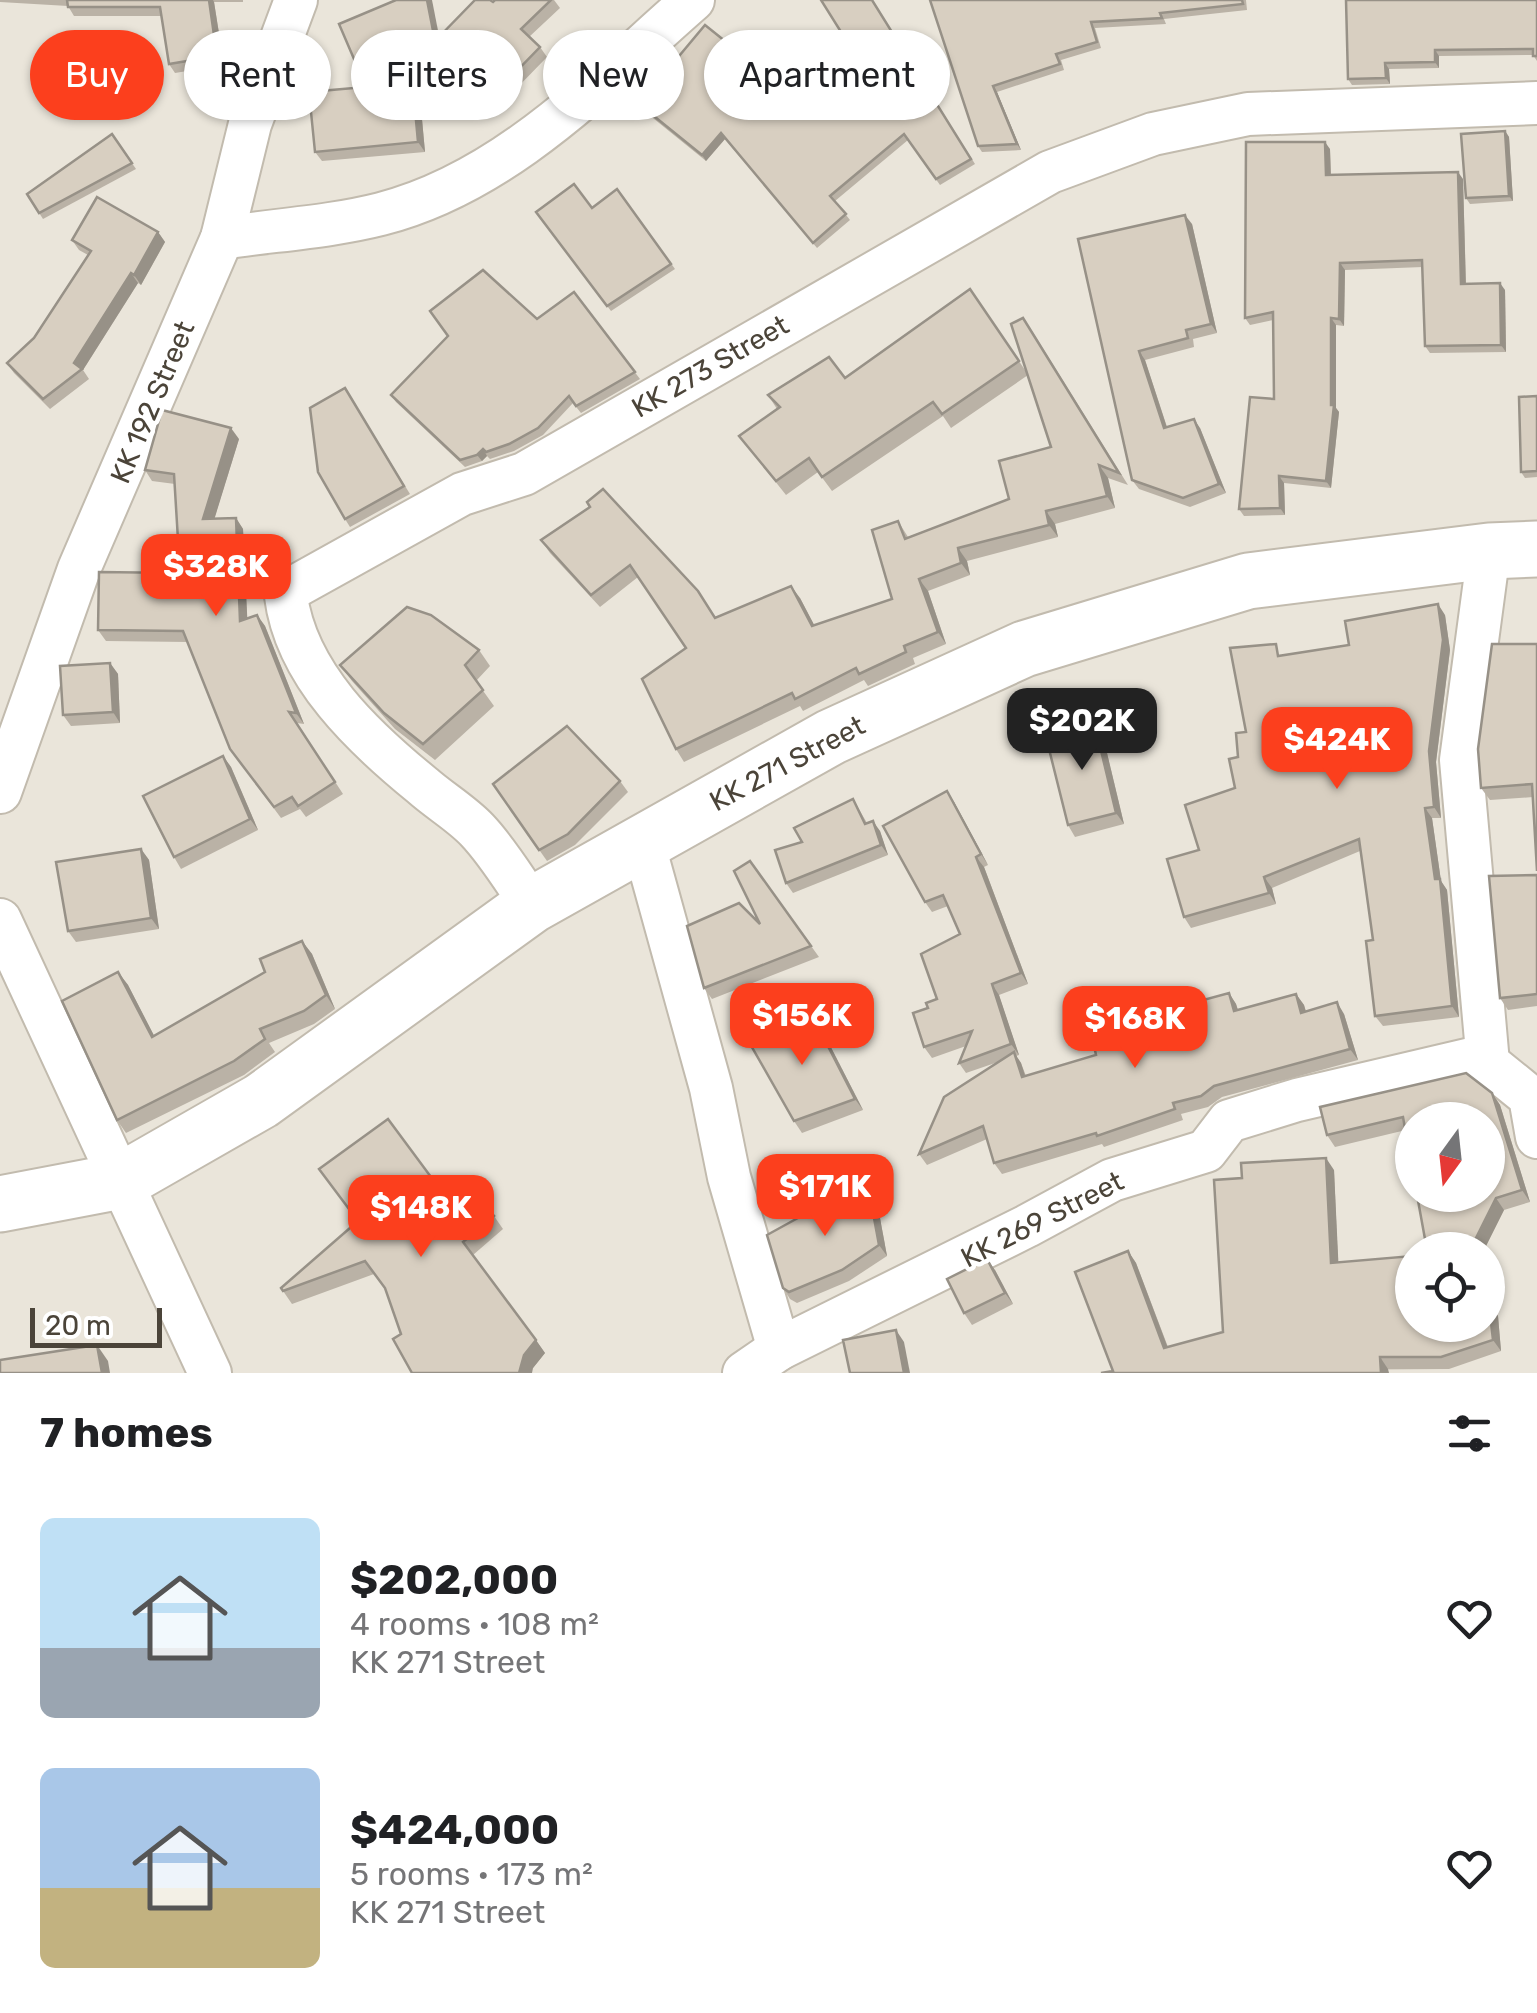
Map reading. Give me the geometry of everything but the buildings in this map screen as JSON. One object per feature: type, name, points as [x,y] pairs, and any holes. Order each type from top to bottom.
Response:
[{"type":"street","name":"KK 192 Street","points":[[0,792],[79,569],[222,238],[250,124],[296,0]]},
{"type":"street","points":[[222,238],[381,214],[437,194],[502,161],[555,121],[693,0]]},
{"type":"street","name":"KK 273 Street","points":[[532,905],[477,830],[398,766],[325,687],[295,637],[286,596],[292,589],[462,494],[524,474],[1050,172],[1153,134],[1248,114],[1537,103]]},
{"type":"street","points":[[1513,550],[1461,760],[1488,1062],[1530,1097],[1537,1136]]},
{"type":"street","name":"KK 271 Street","points":[[2,1209],[121,1180],[261,1102],[532,905],[832,736],[1024,648],[1248,582],[1513,550]]},
{"type":"street","points":[[643,842],[778,1349]]},
{"type":"street","points":[[0,920],[210,1373]]},
{"type":"street","name":"KK 269 Street","points":[[744,1373],[778,1349],[1112,1180],[1206,1151],[1230,1122],[1297,1100],[1442,1063],[1476,1058],[1488,1062]]},
{"type":"shaded area","points":[[0,0],[1537,0],[1537,1373],[0,1373]]}]
